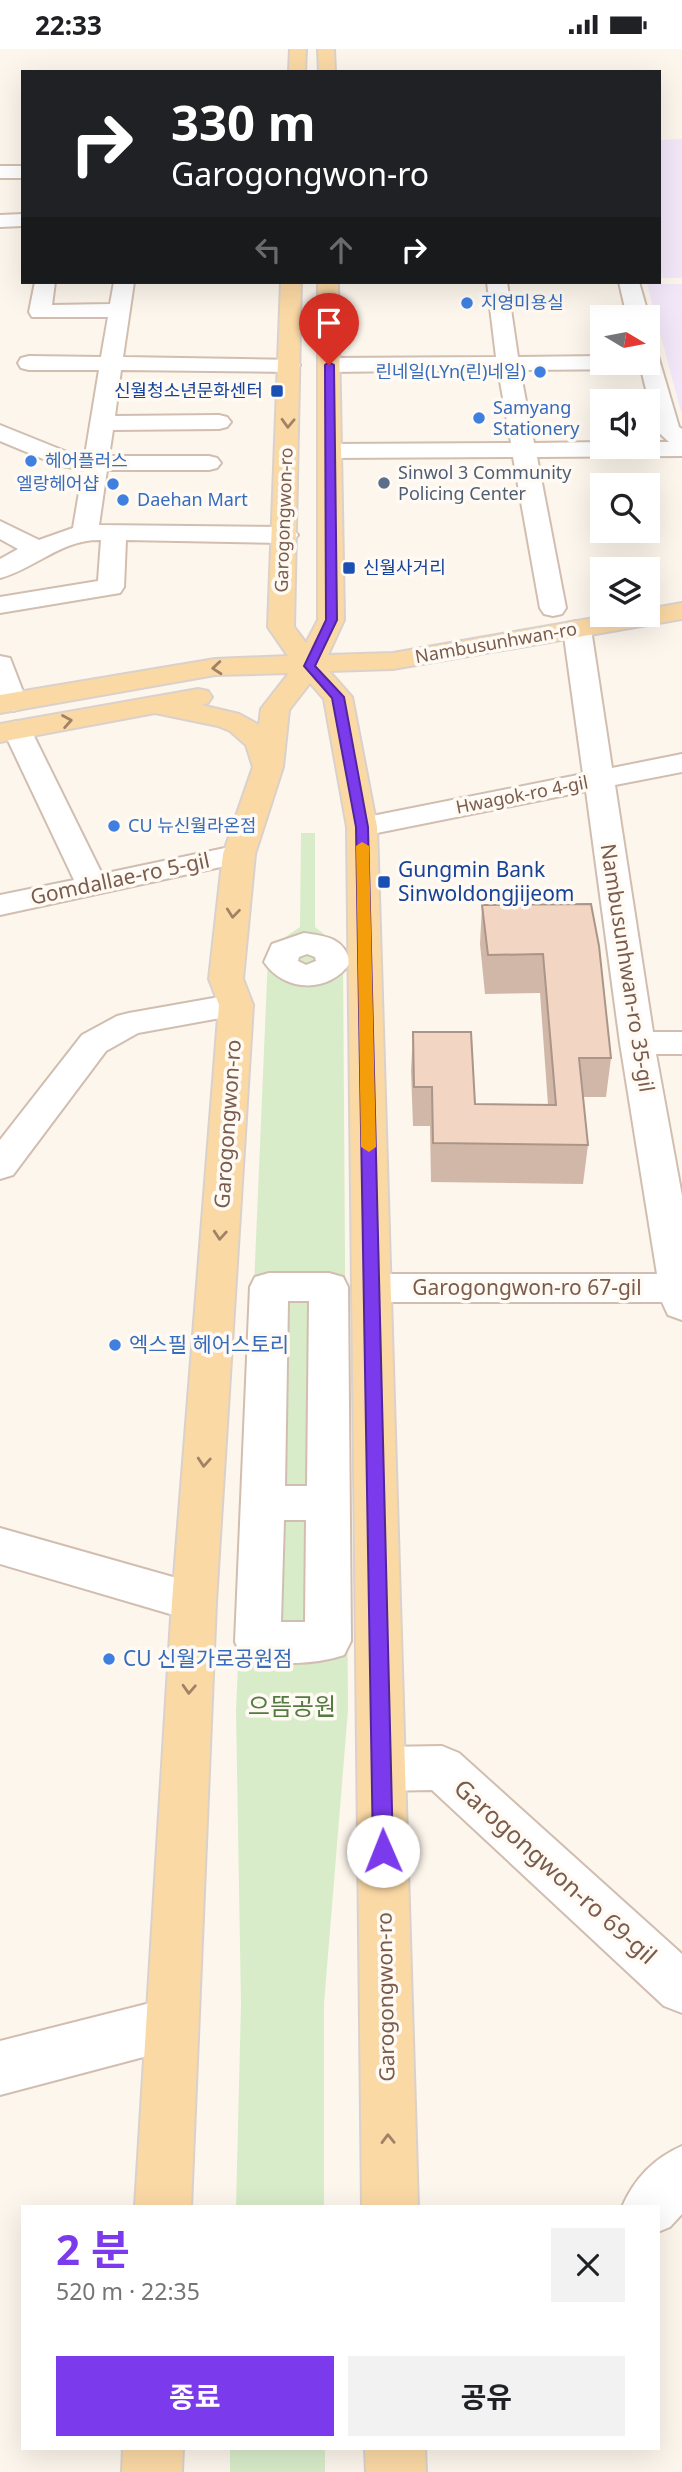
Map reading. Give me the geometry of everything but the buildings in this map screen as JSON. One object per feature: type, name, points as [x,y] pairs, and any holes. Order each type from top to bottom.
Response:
[{"type":"main road","points":[[297,70],[298,49]]},
{"type":"main road","points":[[326,49],[327,70]]},
{"type":"main road","name":"Garogongwon-ro","points":[[291,284],[281,627],[309,666],[338,697],[362,827],[390,2205]]},
{"type":"main road","name":"Garogongwon-ro","points":[[163,2205],[170,2024],[194,1602],[236,1005],[226,979],[239,854],[268,767],[275,709],[309,666],[331,620],[328,284]]},
{"type":"main road","name":"Nambusunhwan-ro","points":[[472,621],[590,601]]},
{"type":"main road","name":"Nambusunhwan-ro","points":[[8,717],[215,667],[309,666],[393,661],[682,611]]},
{"type":"main road","name":"Nambusunhwan-ro","points":[[8,717],[143,707],[226,692],[309,666],[379,637],[392,635]]},
{"type":"main road","points":[[143,707],[194,712],[223,718],[242,726],[258,741],[268,767]]},
{"type":"main road","points":[[152,2472],[153,2450]]},
{"type":"main road","points":[[395,2450],[396,2472]]},
{"type":"street","points":[[0,172],[21,171]]},
{"type":"street","points":[[0,221],[21,220]]},
{"type":"street","points":[[45,284],[40,312],[119,310]]},
{"type":"street","points":[[85,532],[124,284]]},
{"type":"street","points":[[497,284],[508,363],[553,608]]},
{"type":"street","points":[[630,284],[635,305]]},
{"type":"street","points":[[329,365],[590,361]]},
{"type":"street","points":[[29,363],[289,365]]},
{"type":"street","points":[[652,375],[668,430],[682,441]]},
{"type":"street","points":[[102,423],[219,422]]},
{"type":"street","points":[[0,432],[68,461],[209,463]]},
{"type":"street","points":[[330,451],[682,449]]},
{"type":"street","points":[[0,529],[37,549]]},
{"type":"street","points":[[0,570],[37,549],[85,532],[285,535]]},
{"type":"street","points":[[0,605],[111,587],[114,534]]},
{"type":"street","name":"Nambusunhwan-ro 35-gil","points":[[577,629],[637,1043],[681,1294]]},
{"type":"street","points":[[0,664],[8,717],[92,885]]},
{"type":"street","name":"Hwagok-ro 4-gil","points":[[362,827],[682,763]]},
{"type":"street","name":"Gomdallae-ro 5-gil","points":[[0,905],[239,854]]},
{"type":"street","points":[[281,962],[281,983],[332,983],[333,963]]},
{"type":"street","points":[[0,1167],[94,1043],[129,1024],[236,1005]]},
{"type":"street","points":[[637,1043],[682,1043]]},
{"type":"street","points":[[269,1287],[329,1287],[328,1503],[328,1641],[258,1642],[269,1287]]},
{"type":"street","name":"Garogongwon-ro 67-gil","points":[[372,1288],[681,1294]]},
{"type":"street","points":[[263,1503],[328,1503]]},
{"type":"street","points":[[5,1556],[194,1602]]},
{"type":"street","name":"Garogongwon-ro 69-gil","points":[[382,1769],[442,1768],[682,1988]]},
{"type":"street","points":[[0,2068],[170,2024]]},
{"type":"street","points":[[652,2205],[682,2174]]},
{"type":"shaded area","points":[[682,139],[682,278],[661,278],[661,140]]},
{"type":"shaded area","points":[[647,284],[682,284],[682,412],[660,333],[660,305],[653,305]]},
{"type":"green space","name":"으뜸공원","points":[[301,833],[315,833],[315,927],[338,945],[343,956],[348,1710],[324,2004],[324,2205],[236,2205],[241,2004],[236,1711],[268,956],[275,944],[300,927]]},
{"type":"green space","points":[[230,2450],[325,2450],[325,2472],[230,2472]]},
{"type":"slow traffic","points":[[362,846],[369,1147]]},
{"type":"place","name":"지영미용실","points":[[467,303]]},
{"type":"place","name":"린네일(LYn(린)네일)","points":[[540,372]]},
{"type":"place","name":"신월청소년문화센터","points":[[277,391]]},
{"type":"place","name":"Samyang Stationery","points":[[479,418]]},
{"type":"place","name":"헤어플러스","points":[[31,461]]},
{"type":"place","name":"Sinwol 3 Community Policing Center","points":[[384,483]]},
{"type":"place","name":"엘랑헤어샵","points":[[113,484]]},
{"type":"place","name":"Daehan Mart","points":[[123,500]]},
{"type":"place","name":"신월사거리","points":[[349,568]]},
{"type":"place","name":"CU 뉴신월라온점","points":[[114,826]]},
{"type":"place","name":"Gungmin Bank Sinwoldongjijeom","points":[[384,882]]},
{"type":"place","name":"엑스필 헤어스토리","points":[[115,1345]]},
{"type":"place","name":"CU 신월가로공원점","points":[[109,1659]]},
{"type":"route","points":[[329,365],[331,620],[309,666],[338,697],[362,827],[383,1851]]}]
